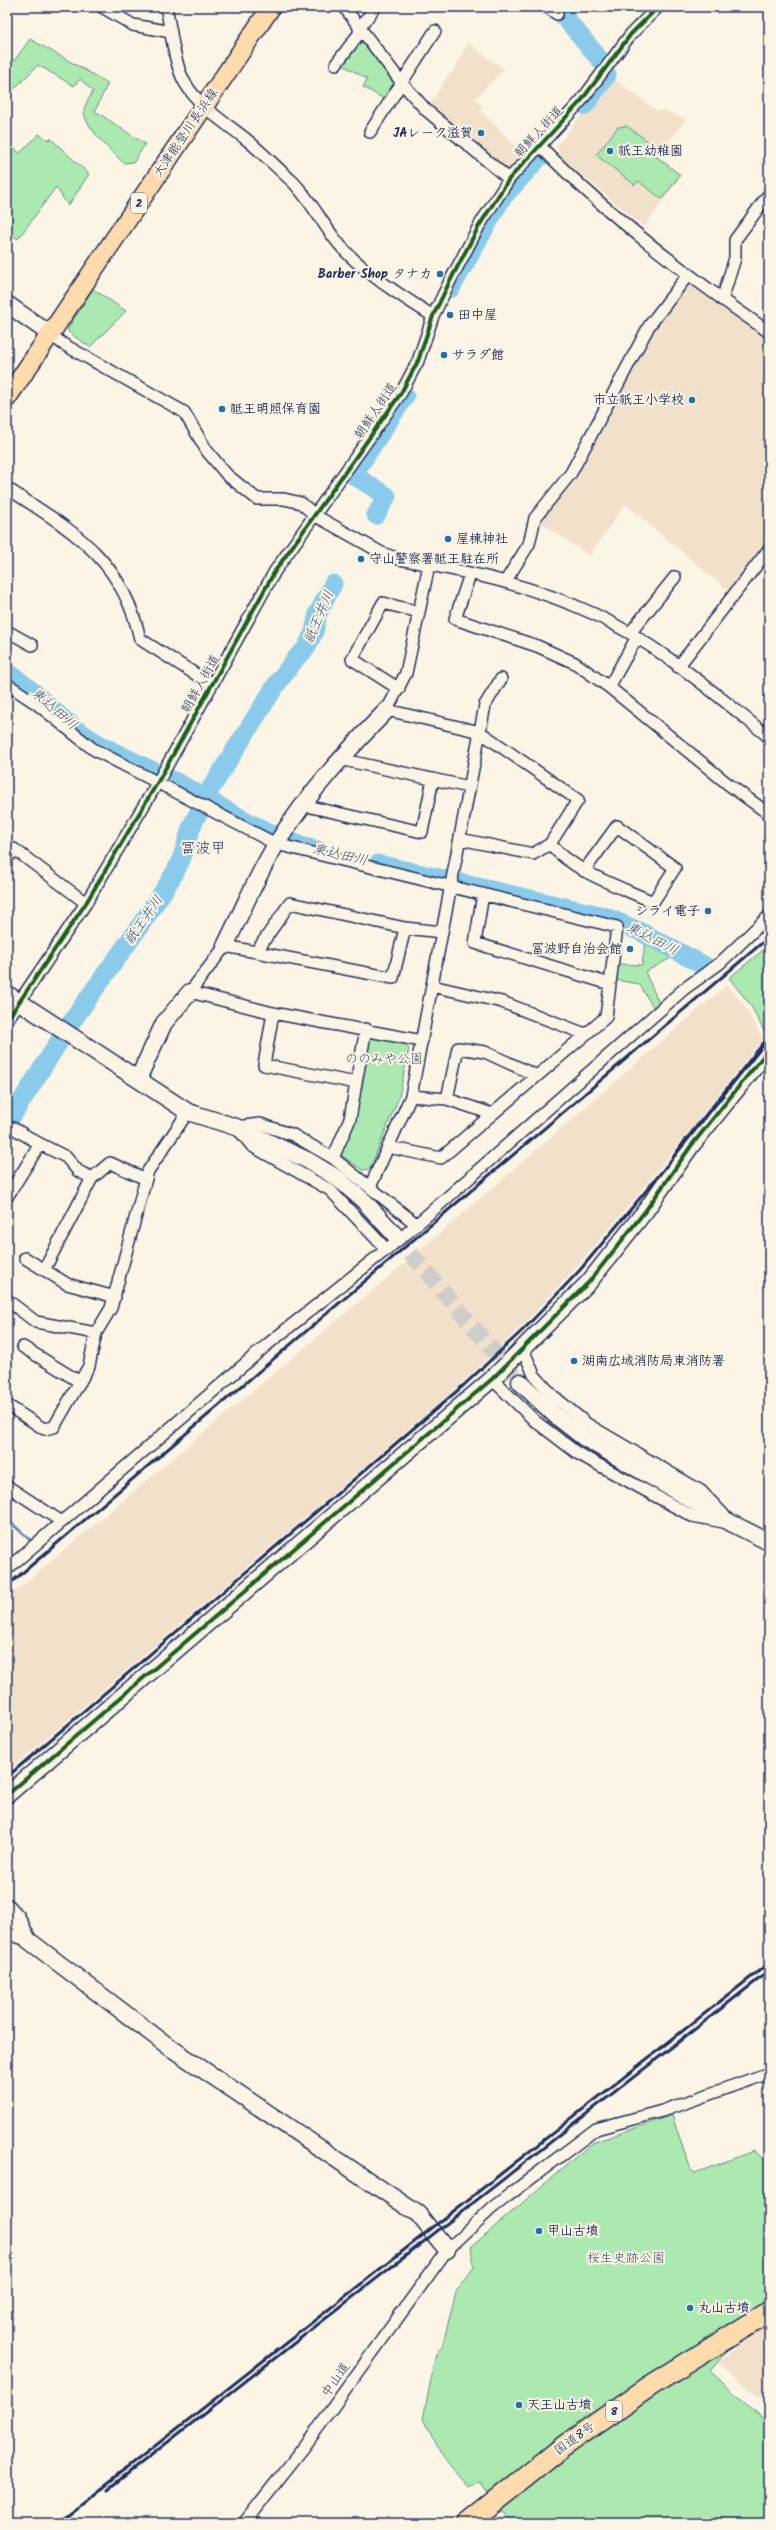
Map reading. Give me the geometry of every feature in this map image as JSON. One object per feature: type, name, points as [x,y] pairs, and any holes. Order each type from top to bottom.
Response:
[{"type":"highway","name":"国道8号","points":[[468,2523],[564,2446],[650,2386],[769,2312]]},
{"type":"main road","name":"大津能登川長浜線","points":[[7,398],[271,7]]},
{"type":"street","points":[[102,7],[133,25],[171,32]]},
{"type":"street","points":[[166,7],[184,83],[203,106],[248,141],[293,182],[306,196],[339,245],[353,258],[399,294],[433,316]]},
{"type":"street","points":[[344,7],[360,30],[402,83],[426,110],[509,179]]},
{"type":"street","points":[[336,64],[375,7]]},
{"type":"street","points":[[547,7],[557,14]]},
{"type":"street","name":"朝鮮人街道","points":[[7,1020],[13,998],[86,903],[161,778],[211,684],[275,571],[316,516],[401,393],[418,360],[433,316],[479,226],[509,179],[581,101],[631,34],[658,7]]},
{"type":"street","points":[[370,132],[435,31]]},
{"type":"street","points":[[540,146],[598,200],[688,275],[769,332]]},
{"type":"street","points":[[722,300],[735,258],[735,240],[769,194]]},
{"type":"street","points":[[505,582],[530,544],[535,518],[571,473],[649,326],[688,275]]},
{"type":"street","points":[[7,304],[63,344],[184,412],[207,451],[227,475],[241,489],[257,499],[284,499],[301,503],[316,516],[382,553],[505,582],[568,603],[633,635],[678,667],[769,737]]},
{"type":"street","points":[[7,488],[81,538],[112,572],[135,617],[140,639],[211,684]]},
{"type":"street","points":[[678,667],[769,549]]},
{"type":"street","points":[[138,1080],[164,1024],[225,946],[276,844],[302,806],[339,759],[387,710],[399,689],[406,673],[429,565]]},
{"type":"street","points":[[470,574],[455,619],[537,646],[574,663],[609,687],[728,784],[769,814]]},
{"type":"street","points":[[609,687],[633,635],[675,577]]},
{"type":"street","points":[[399,689],[352,659],[382,603],[419,612]]},
{"type":"street","points":[[7,631],[32,645]]},
{"type":"street","points":[[370,1188],[412,1096],[485,705],[501,679]]},
{"type":"street","points":[[7,684],[36,704],[93,749],[161,778],[276,844],[451,885],[617,927],[606,1016],[441,1158],[388,1147]]},
{"type":"street","points":[[387,710],[480,732],[578,800],[550,844],[533,854],[460,839]]},
{"type":"street","points":[[339,759],[469,787]]},
{"type":"street","points":[[302,806],[422,832],[433,779]]},
{"type":"street","points":[[550,844],[561,857],[584,871],[652,902],[676,868],[616,826],[584,871]]},
{"type":"street","points":[[7,859],[14,849],[86,903]]},
{"type":"street","points":[[484,894],[475,943],[610,984]]},
{"type":"street","points":[[256,952],[290,903],[405,928],[442,932]]},
{"type":"street","points":[[7,1568],[268,1344],[386,1250],[684,989],[720,963],[769,916]]},
{"type":"street","points":[[225,946],[393,978],[405,928]]},
{"type":"street","points":[[432,986],[502,1002],[585,1034]]},
{"type":"street","points":[[190,992],[273,1012],[422,1041]]},
{"type":"street","points":[[13,998],[188,1112],[236,1127],[309,1161],[336,1178],[364,1201],[395,1235]]},
{"type":"street","points":[[273,1012],[264,1065],[356,1083]]},
{"type":"street","points":[[333,1158],[350,1119],[366,1029]]},
{"type":"street","points":[[447,1099],[458,1048],[485,1052],[537,1076]]},
{"type":"street","points":[[7,1795],[492,1380],[589,1282],[646,1210],[690,1146],[769,1049]]},
{"type":"street","points":[[412,1096],[447,1099],[492,1114]]},
{"type":"street","points":[[7,1405],[44,1429],[54,1427],[90,1366],[96,1333],[111,1308],[148,1171],[188,1112]]},
{"type":"street","points":[[236,1127],[260,1124],[293,1135],[333,1158],[416,1224]]},
{"type":"street","points":[[236,1127],[252,1146],[330,1190],[386,1250]]},
{"type":"street","points":[[13,1128],[66,1157],[78,1171],[92,1178]]},
{"type":"street","points":[[7,1197],[40,1144]]},
{"type":"street","points":[[44,1270],[92,1178],[110,1163],[146,1179]]},
{"type":"street","points":[[25,1258],[67,1284],[114,1297]]},
{"type":"street","points":[[7,1300],[36,1322],[96,1333]]},
{"type":"street","points":[[23,1347],[80,1382]]},
{"type":"street","points":[[523,1349],[534,1375],[552,1395],[587,1424],[701,1491],[731,1523]]},
{"type":"street","points":[[492,1380],[535,1421],[577,1453],[692,1516],[731,1523]]},
{"type":"street","points":[[520,1382],[556,1416],[583,1437],[731,1523],[769,1542]]},
{"type":"street","points":[[7,1486],[62,1522]]},
{"type":"street","points":[[7,1907],[17,1918],[28,1940]]},
{"type":"street","points":[[7,1934],[28,1940],[156,2038],[418,2214],[447,2250]]},
{"type":"street","name":"中山道","points":[[244,2523],[309,2441],[447,2250],[492,2208],[596,2129],[662,2111],[769,2073]]},
{"type":"shaded area","points":[[468,43],[504,69],[475,99],[483,107],[480,110],[526,157],[514,168],[504,169],[429,106],[447,77],[454,70]]},
{"type":"shaded area","name":"祇王幼稚園","points":[[611,77],[657,111],[664,110],[686,120],[658,155],[682,175],[644,227],[559,156],[557,146]]},
{"type":"shaded area","name":"市立祇王小学校","points":[[693,281],[769,336],[769,542],[731,593],[625,504],[589,556],[540,522],[585,458],[645,343],[688,282]]},
{"type":"shaded area","points":[[727,985],[742,1002],[763,1039],[628,1207],[569,1275],[525,1323],[460,1385],[7,1772],[7,1598],[411,1258]]},
{"type":"shaded area","points":[[769,2323],[769,2405],[717,2363]]},
{"type":"green space","points":[[30,39],[108,83],[95,111],[145,144],[134,162],[124,163],[93,131],[85,116],[84,110],[93,91],[80,79],[74,86],[38,65],[11,92],[7,90],[7,59],[14,61]]},
{"type":"green space","points":[[362,41],[395,84],[384,99],[363,87],[367,79],[343,65]]},
{"type":"green space","points":[[627,126],[658,149],[654,155],[680,175],[662,199],[638,181],[635,185],[596,155],[618,127]]},
{"type":"green space","points":[[39,134],[48,140],[50,138],[89,174],[68,206],[56,187],[18,239],[7,232],[7,154],[13,148],[20,153]]},
{"type":"green space","points":[[93,289],[126,311],[90,347],[68,332],[68,328]]},
{"type":"green space","points":[[645,943],[673,957],[645,972],[660,1005],[653,1007],[639,984],[616,980],[618,964],[642,965]]},
{"type":"green space","points":[[769,945],[769,1032],[766,1035],[751,1006],[729,978]]},
{"type":"green space","name":"ののみや公園","points":[[372,1038],[405,1043],[409,1049],[399,1097],[370,1169],[362,1170],[341,1155],[340,1147],[367,1042]]},
{"type":"green space","name":"桜生史跡公園","points":[[672,2115],[689,2166],[695,2173],[753,2151],[769,2163],[769,2301],[710,2371],[769,2425],[769,2516],[765,2523],[511,2523],[480,2482],[468,2486],[443,2458],[423,2419],[436,2354],[442,2347],[456,2292],[474,2267],[471,2247],[592,2143]]},
{"type":"waterway","name":"祇王井川","points":[[568,7],[562,14],[602,62]]},
{"type":"waterway","name":"祇王井川","points":[[585,105],[607,75]]},
{"type":"waterway","name":"祇王井川","points":[[451,288],[502,198],[542,154]]},
{"type":"waterway","name":"祇王井川","points":[[376,515],[387,496],[353,475],[405,396]]},
{"type":"waterway","name":"祇王井川","points":[[211,788],[276,685],[297,657],[305,650],[314,632],[318,613],[333,584]]},
{"type":"waterway","name":"東込田川","points":[[7,672],[25,685],[77,730],[101,745],[176,782],[262,829],[317,850]]},
{"type":"waterway","name":"祇王井川","points":[[71,1023],[163,892],[179,864],[193,823],[202,808]]},
{"type":"waterway","name":"東込田川","points":[[378,864],[604,916],[639,931],[705,966]]},
{"type":"waterway","name":"祇王井川","points":[[7,1124],[60,1040]]},
{"type":"waterway","points":[[7,1519],[30,1540]]},
{"type":"tunnel","points":[[395,1235],[520,1382]]},
{"type":"railway","points":[[7,1586],[769,937]]},
{"type":"railway","points":[[7,1777],[464,1385],[525,1328],[580,1270],[660,1174],[769,1038]]},
{"type":"railway","points":[[57,2523],[769,1963]]},
{"type":"railway","points":[[108,2489],[769,1971]]},
{"type":"cycle path","points":[[7,1020],[86,903],[159,780],[275,571],[401,393],[418,361],[433,316],[450,281],[479,226],[509,179],[581,101],[631,34],[658,7]]},
{"type":"cycle path","points":[[7,1795],[492,1379],[589,1282],[646,1210],[691,1146],[769,1049]]},
{"type":"place","name":"JAレーク滋賀","points":[[481,133]]},
{"type":"place","name":"祇王幼稚園","points":[[610,151]]},
{"type":"place","name":"Barber Shop タナカ","points":[[440,274]]},
{"type":"place","name":"田中屋","points":[[450,315]]},
{"type":"place","name":"サラダ館","points":[[444,355]]},
{"type":"place","name":"市立祇王小学校","points":[[692,400]]},
{"type":"place","name":"祗王明照保育園","points":[[222,409]]},
{"type":"place","name":"屋棟神社","points":[[448,539]]},
{"type":"place","name":"守山警察署祗王駐在所","points":[[361,559]]},
{"type":"place","name":"シライ電子","points":[[708,911]]},
{"type":"place","name":"冨波野自治会館","points":[[630,949]]},
{"type":"place","name":"湖南広域消防局東消防署","points":[[574,1361]]},
{"type":"place","name":"甲山古墳","points":[[539,2231]]},
{"type":"place","name":"丸山古墳","points":[[690,2308]]},
{"type":"place","name":"天王山古墳","points":[[519,2405]]},
{"type":"district","name":"冨波甲","points":[[203,849]]}]
